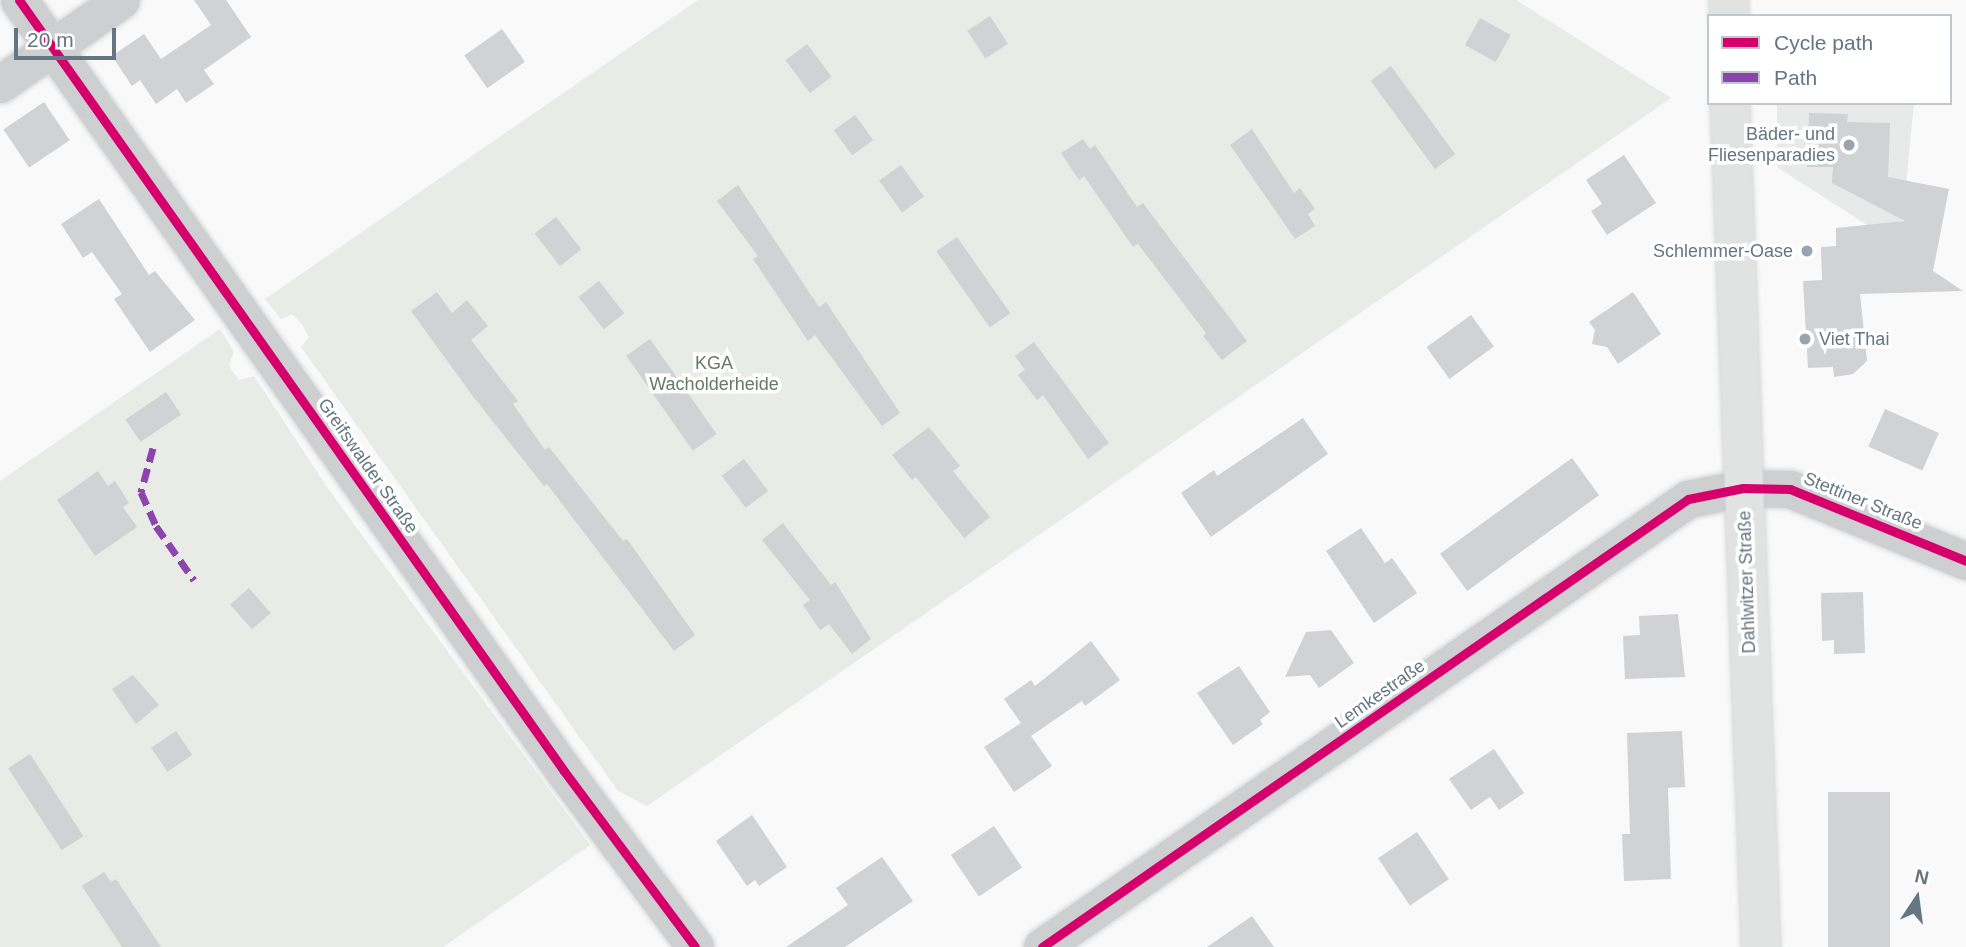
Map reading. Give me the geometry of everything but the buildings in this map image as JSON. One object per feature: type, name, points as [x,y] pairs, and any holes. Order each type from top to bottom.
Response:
[{"type":"main road","name":"Dahlwitzer Straße","points":[[1731,119],[1761,947]]},
{"type":"street","name":"Greifswalder Straße","points":[[19,0],[564,771],[695,947]]},
{"type":"street","points":[[0,83],[121,0]]},
{"type":"street","name":"Stettiner Straße","points":[[1744,488],[1790,489],[1817,497],[1966,561]]},
{"type":"street","name":"Lemkestraße","points":[[1042,947],[1688,499],[1744,488]]},
{"type":"shaded area","points":[[1777,105],[1914,105],[1900,246],[1777,167]]},
{"type":"green space","name":"KGA Wacholderheide","points":[[698,0],[1516,0],[1671,98],[647,806],[618,791],[301,347],[309,337],[301,323],[292,314],[281,319],[265,299]]},
{"type":"green space","points":[[220,329],[234,352],[229,365],[233,372],[239,380],[254,376],[329,490],[590,845],[443,947],[0,947],[0,481]]},
{"type":"marked path","points":[[153,448],[141,492],[156,526],[194,580]]},
{"type":"cycle path","points":[[19,0],[564,771],[695,947]]},
{"type":"cycle path","points":[[1042,947],[1688,499],[1743,488],[1790,489],[1966,561]]},
{"type":"place","name":"Bäder- und Fliesenparadies","points":[[1849,145]]},
{"type":"place","name":"Schlemmer-Oase","points":[[1807,251]]},
{"type":"place","name":"Viet Thai","points":[[1805,339]]}]
